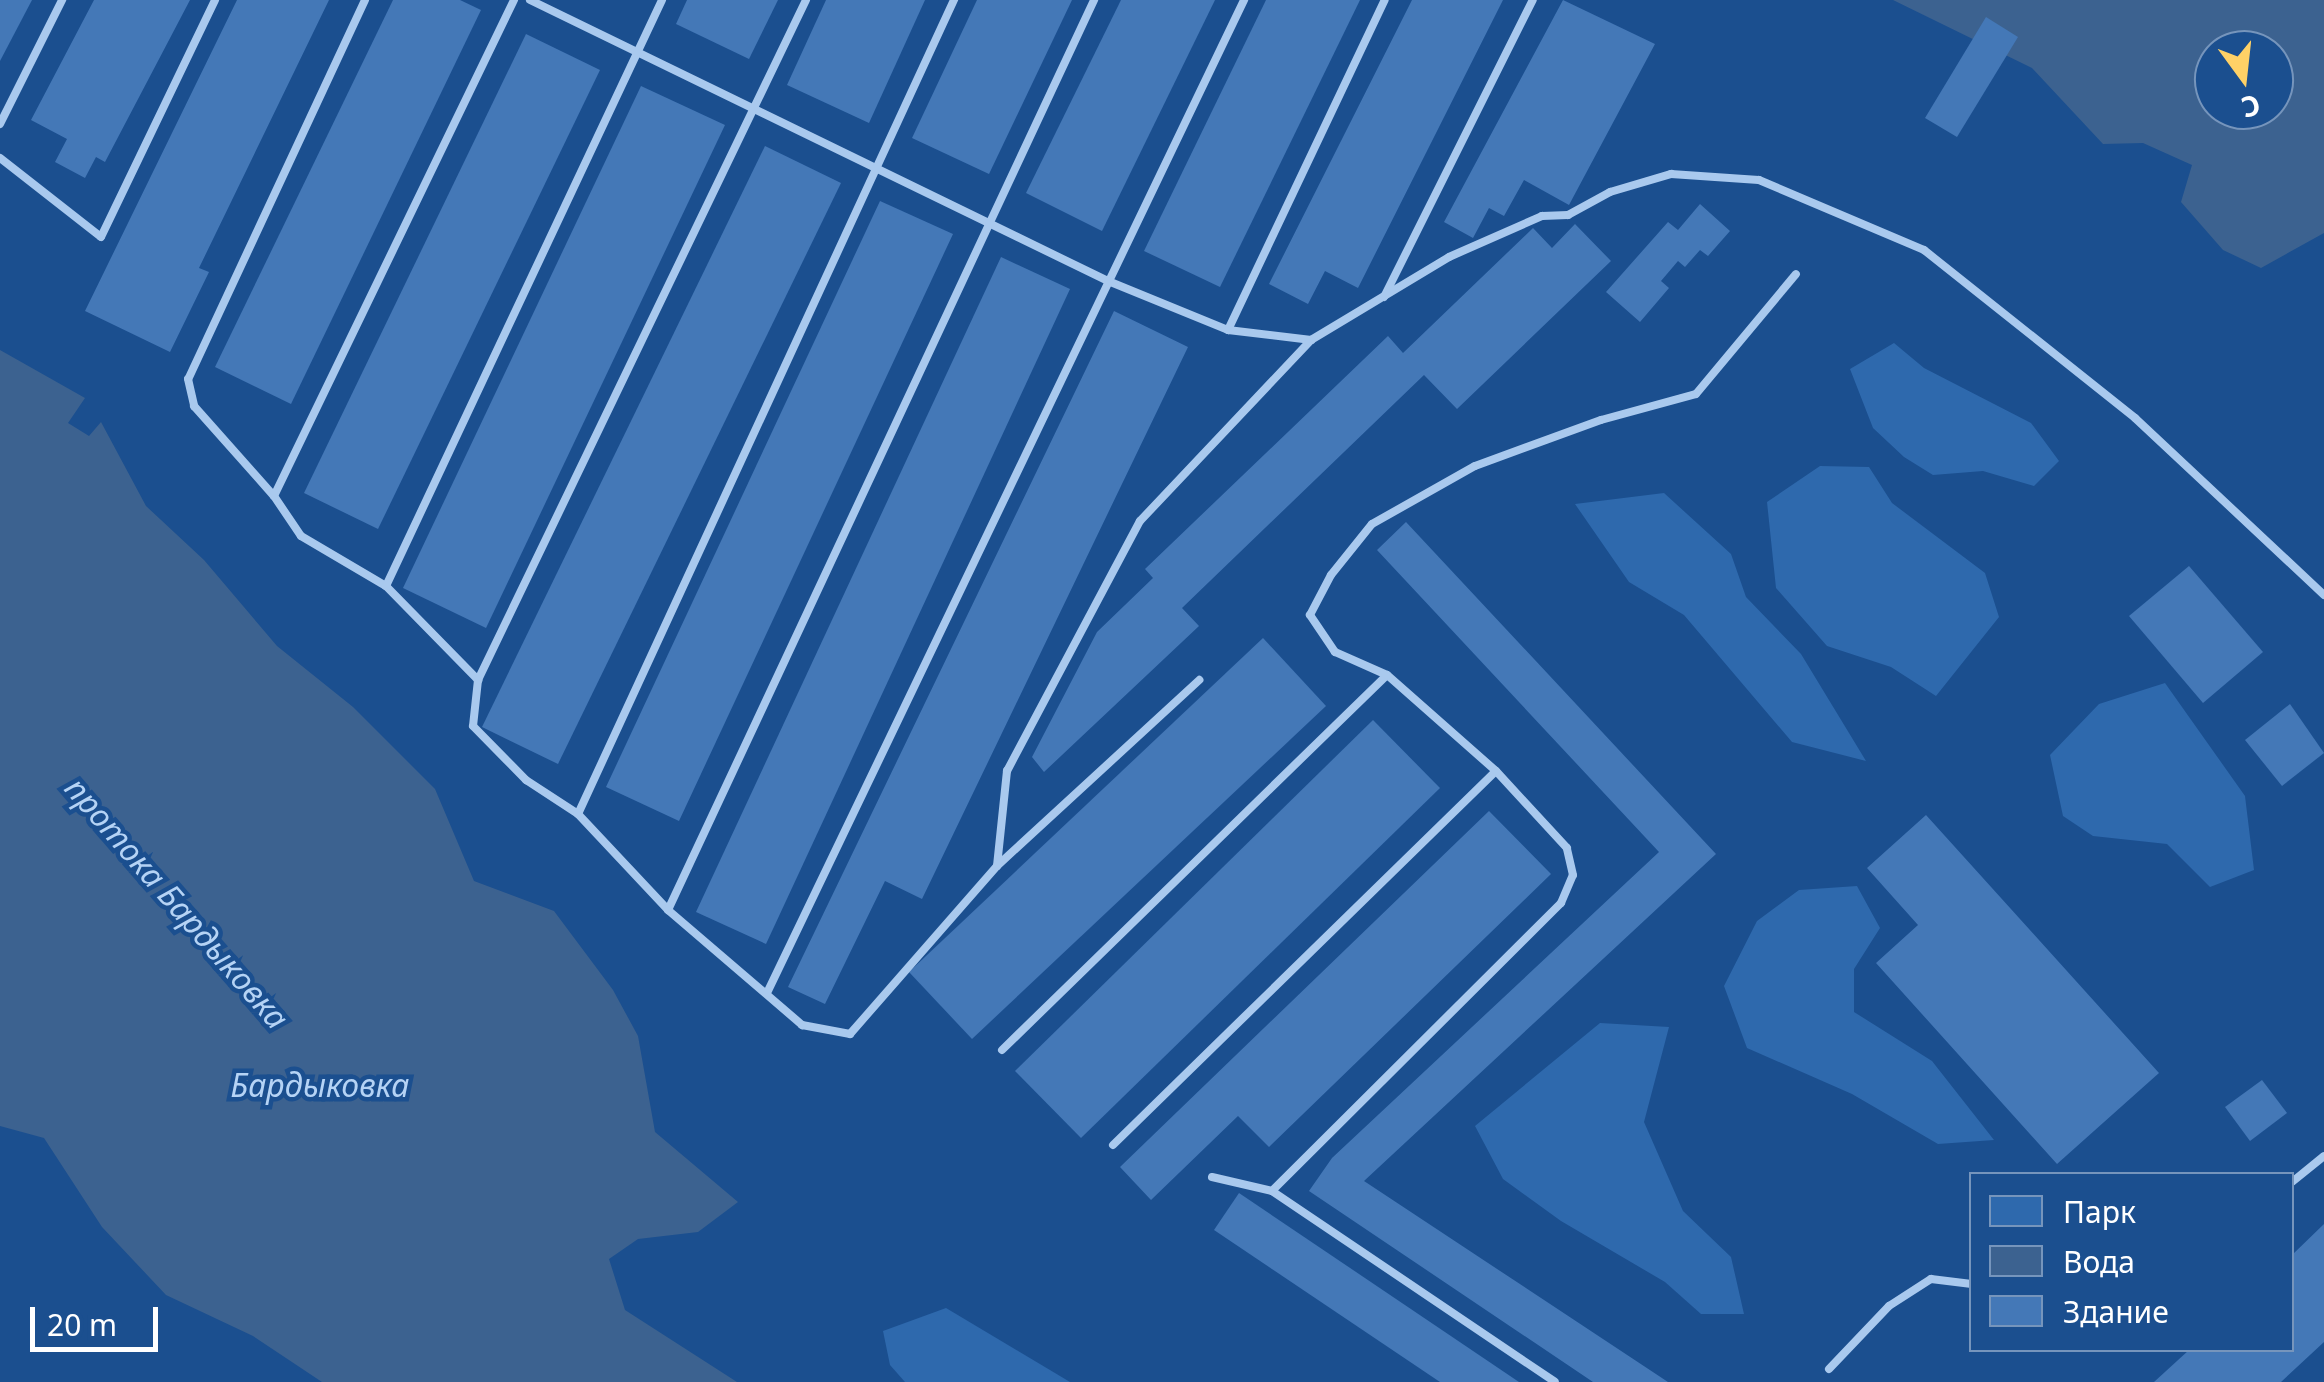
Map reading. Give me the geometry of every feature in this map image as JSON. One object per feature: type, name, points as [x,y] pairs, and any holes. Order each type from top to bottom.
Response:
[{"type":"lane","points":[[0,124],[62,0]]},
{"type":"lane","points":[[0,158],[102,237],[215,0]]},
{"type":"lane","points":[[365,0],[188,379],[194,406],[274,496],[301,536],[386,586],[478,680]]},
{"type":"lane","points":[[274,496],[514,0]]},
{"type":"lane","points":[[530,0],[752,112],[989,218],[1108,281],[1228,330],[1311,340]]},
{"type":"lane","points":[[386,586],[662,0]]},
{"type":"lane","points":[[806,0],[478,680],[473,726],[526,780],[578,814],[668,910],[802,1025],[850,1034],[996,866],[1198,680]]},
{"type":"lane","points":[[578,814],[954,0]]},
{"type":"lane","points":[[668,910],[1094,0]]},
{"type":"lane","points":[[766,993],[1244,0]]},
{"type":"lane","points":[[1228,330],[1385,0]]},
{"type":"lane","points":[[1382,300],[1534,0]]},
{"type":"lane","points":[[996,866],[1007,771],[1140,522],[1311,340],[1449,257],[1542,216],[1568,215],[1610,192],[1671,174],[1759,180],[1924,250],[2135,418],[2324,595]]},
{"type":"lane","points":[[1272,1191],[1561,903],[1572,874],[1567,848],[1496,770],[1387,675],[1335,652],[1310,615],[1372,524],[1475,466],[1601,420],[1696,394],[1796,274]]},
{"type":"lane","points":[[1002,1050],[1387,675]]},
{"type":"lane","points":[[1113,1145],[1496,770]]},
{"type":"lane","points":[[2294,1180],[2324,1156]]},
{"type":"lane","points":[[1212,1177],[1272,1191],[1555,1382]]},
{"type":"lane","points":[[1829,1370],[1889,1306],[1930,1278],[1969,1284]]},
{"type":"green space","points":[[1894,343],[1924,368],[2031,423],[2059,461],[2034,486],[1983,471],[1933,475],[1904,457],[1873,428],[1850,369]]},
{"type":"green space","points":[[1820,466],[1869,467],[1892,503],[1985,573],[1999,617],[1936,696],[1891,667],[1827,646],[1776,588],[1767,502]]},
{"type":"green space","points":[[1664,493],[1731,554],[1746,597],[1801,654],[1866,761],[1792,742],[1684,615],[1629,582],[1575,504]]},
{"type":"green space","points":[[2165,683],[2245,796],[2254,870],[2210,887],[2167,844],[2093,836],[2063,816],[2050,755],[2099,704]]},
{"type":"green space","points":[[1857,886],[1880,928],[1854,969],[1854,1012],[1932,1061],[1994,1140],[1938,1144],[1852,1094],[1747,1048],[1724,986],[1757,921],[1799,890]]},
{"type":"green space","points":[[1600,1023],[1669,1027],[1644,1122],[1683,1211],[1731,1257],[1744,1314],[1701,1314],[1665,1282],[1561,1221],[1503,1179],[1475,1126]]},
{"type":"green space","points":[[946,1308],[1070,1382],[905,1382],[890,1365],[883,1331]]},
{"type":"water","points":[[1893,0],[2324,0],[2324,233],[2261,268],[2223,250],[2181,202],[2192,165],[2143,143],[2103,144],[2032,68]]},
{"type":"water","name":"Бардыковка","points":[[0,350],[85,398],[68,423],[89,436],[101,422],[146,506],[204,560],[277,646],[353,707],[435,789],[474,881],[554,911],[613,990],[638,1036],[655,1132],[738,1202],[698,1232],[638,1239],[609,1259],[625,1310],[737,1382],[322,1382],[253,1336],[166,1295],[102,1227],[44,1138],[0,1126]]},
{"type":"building","points":[[0,0],[32,0],[0,61]]},
{"type":"building","points":[[94,0],[190,0],[105,162],[96,157],[85,178],[55,162],[67,139],[31,120]]},
{"type":"building","points":[[237,0],[329,0],[199,268],[209,272],[170,352],[85,311]]},
{"type":"building","points":[[393,0],[460,0],[481,10],[291,404],[215,367]]},
{"type":"building","points":[[687,0],[778,0],[749,59],[676,24]]},
{"type":"building","points":[[826,0],[925,0],[869,123],[787,85]]},
{"type":"building","points":[[977,0],[1072,0],[989,174],[912,138]]},
{"type":"building","points":[[1121,0],[1215,0],[1102,231],[1026,193]]},
{"type":"building","points":[[1266,0],[1360,0],[1220,287],[1144,251]]},
{"type":"building","points":[[1412,0],[1503,0],[1358,288],[1325,271],[1308,304],[1269,284]]},
{"type":"building","points":[[1563,0],[1655,44],[1569,205],[1524,180],[1504,216],[1489,208],[1473,238],[1444,222]]},
{"type":"building","points":[[1986,17],[2018,37],[1957,137],[1925,118]]},
{"type":"building","points":[[526,34],[600,70],[378,529],[304,493]]},
{"type":"building","points":[[641,86],[725,125],[486,628],[403,588]]},
{"type":"building","points":[[765,146],[841,183],[558,764],[482,727]]},
{"type":"building","points":[[880,201],[953,234],[679,821],[606,787]]},
{"type":"building","points":[[1700,204],[1730,231],[1708,256],[1700,250],[1685,267],[1678,261],[1661,281],[1669,288],[1640,322],[1606,292],[1668,222],[1678,230]]},
{"type":"building","points":[[1575,224],[1611,261],[1457,409],[1424,375],[1182,608],[1199,626],[1044,772],[1032,757],[1097,632],[1153,578],[1145,569],[1388,336],[1403,353],[1533,228],[1552,248]]},
{"type":"building","points":[[1001,257],[1070,289],[766,944],[696,912]]},
{"type":"building","points":[[1114,311],[1188,347],[922,899],[885,881],[825,1004],[788,987]]},
{"type":"building","points":[[1406,522],[1716,854],[1364,1181],[1668,1382],[1593,1382],[1309,1191],[1332,1158],[1659,852],[1377,550]]},
{"type":"building","points":[[2189,566],[2263,652],[2203,703],[2129,616]]},
{"type":"building","points":[[1263,638],[1326,706],[972,1039],[909,972]]},
{"type":"building","points":[[2290,704],[2324,753],[2282,786],[2245,740]]},
{"type":"building","points":[[1373,720],[1440,788],[1081,1138],[1015,1071]]},
{"type":"building","points":[[1489,811],[1551,874],[1269,1147],[1238,1116],[1151,1200],[1120,1167]]},
{"type":"building","points":[[1926,815],[2159,1073],[2057,1164],[1876,963],[1918,925],[1867,868]]},
{"type":"building","points":[[2262,1080],[2287,1113],[2250,1141],[2225,1107]]},
{"type":"building","points":[[1239,1193],[1519,1382],[1440,1382],[1214,1230]]},
{"type":"building","points":[[2324,1224],[2324,1342],[2281,1382],[2154,1382],[2187,1352],[2294,1352],[2294,1253]]},
{"type":"water label","name":"протока Бардыковка","points":[[177,903]]}]
